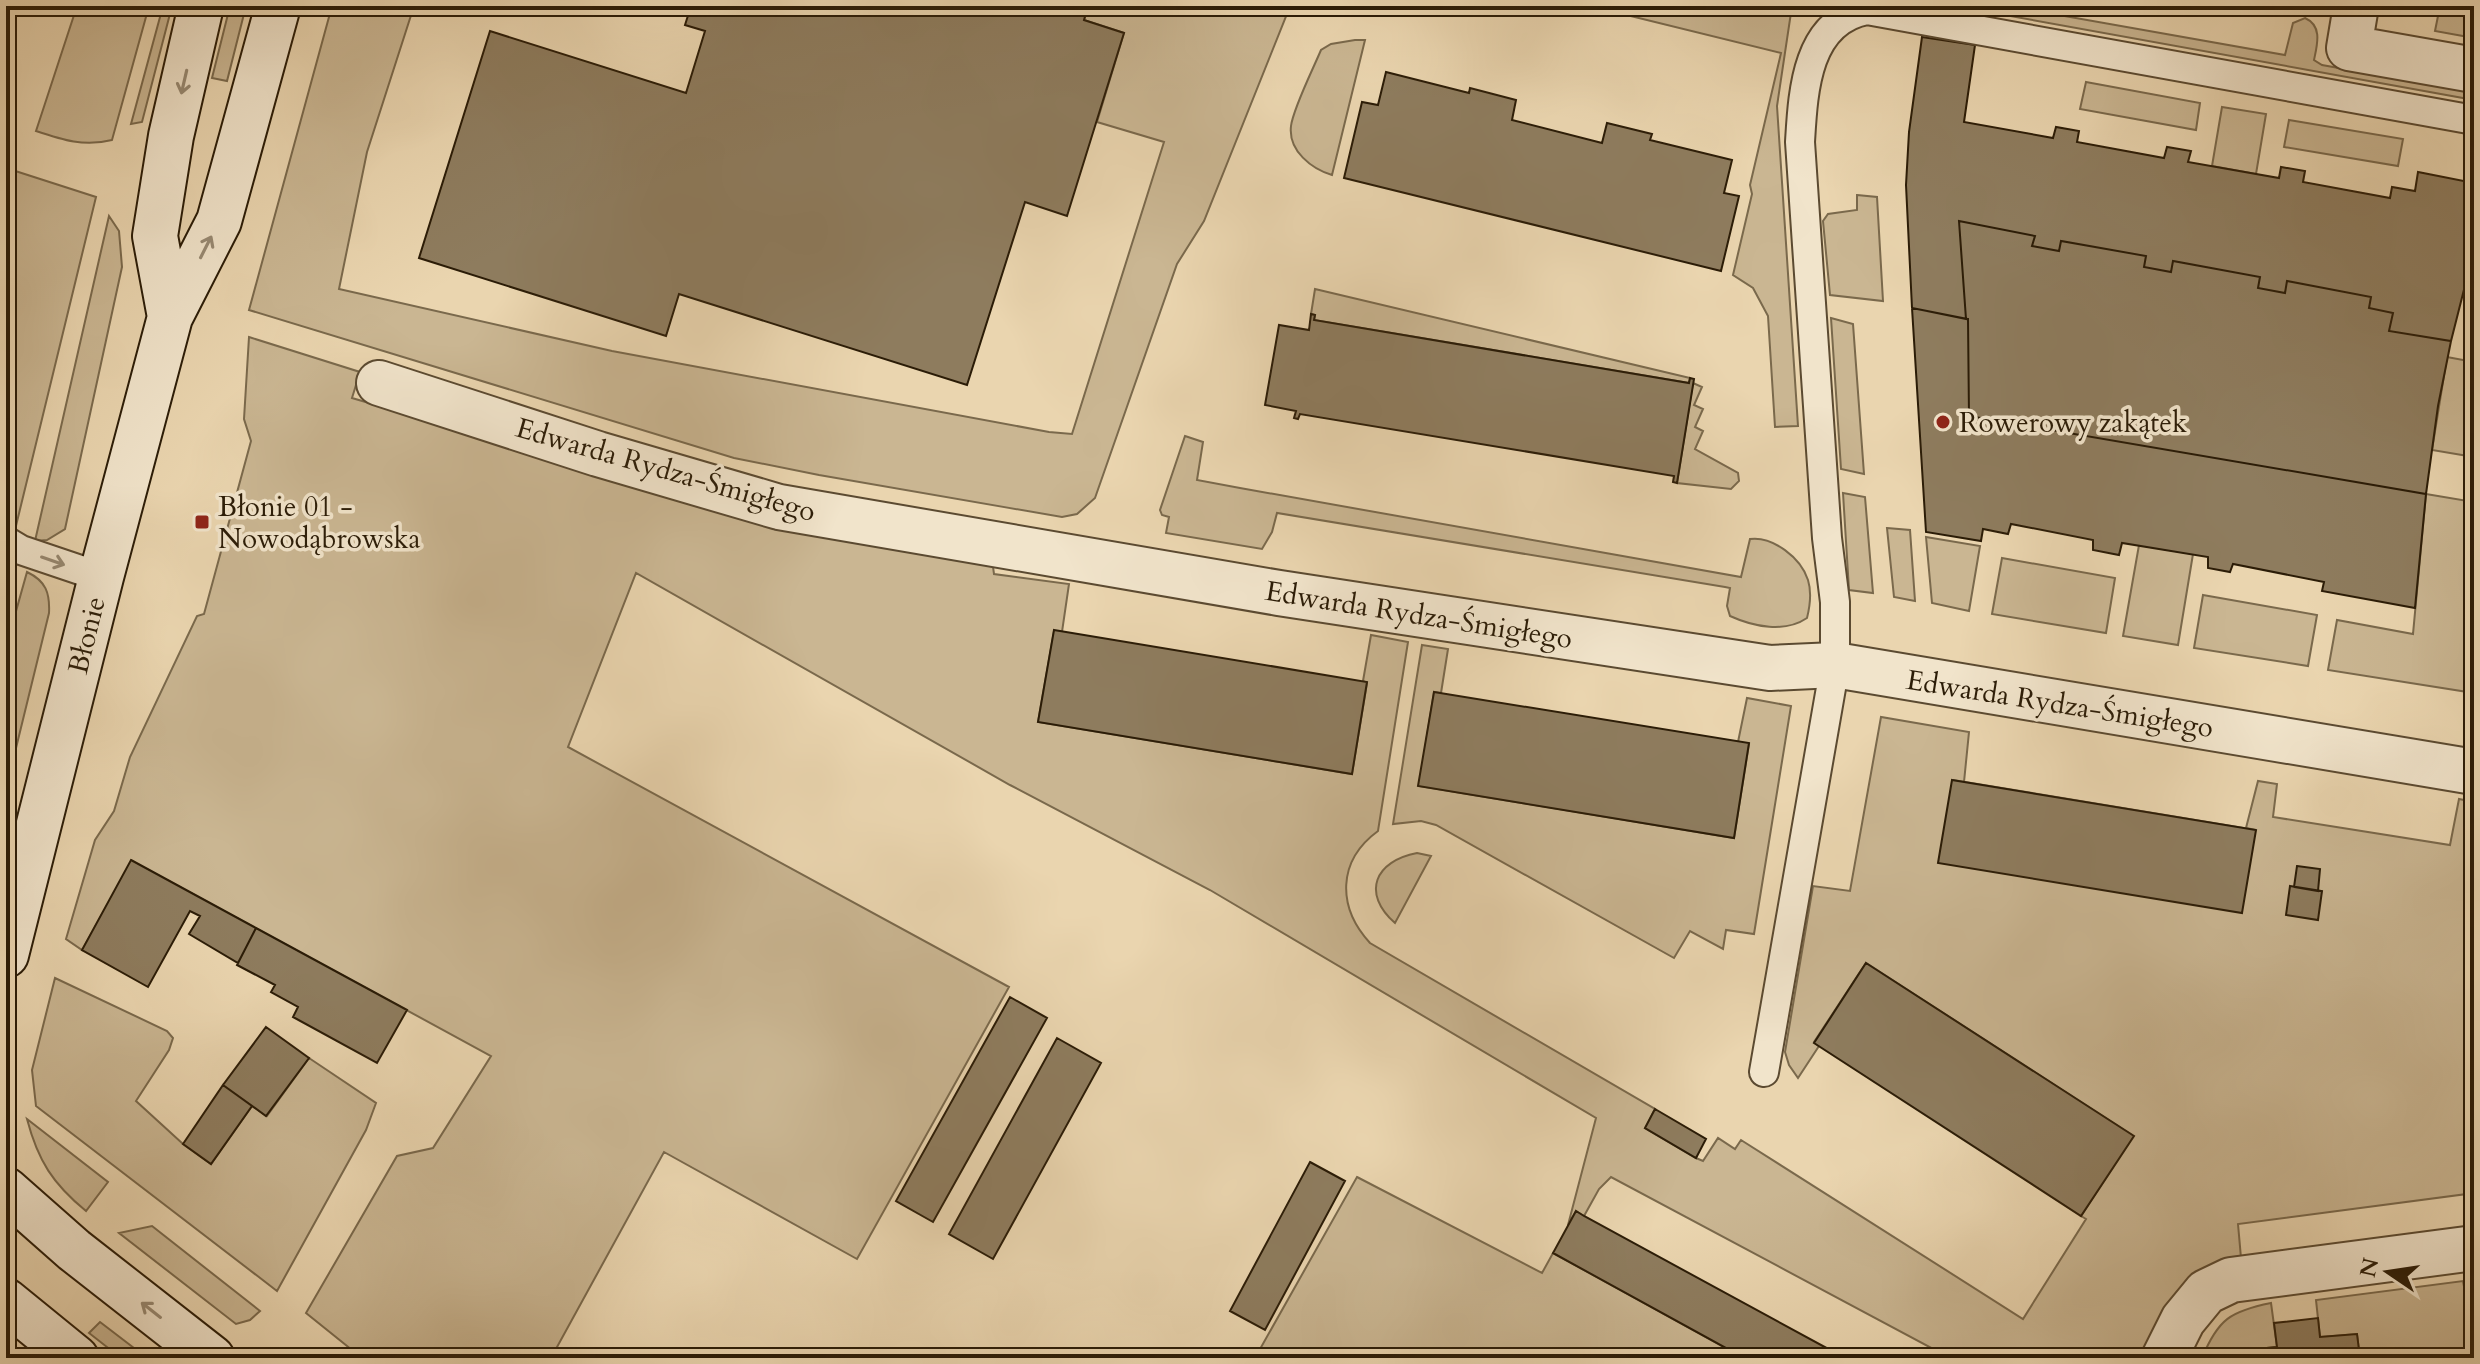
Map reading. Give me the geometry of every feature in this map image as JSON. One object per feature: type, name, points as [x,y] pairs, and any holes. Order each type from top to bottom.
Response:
[{"type":"street","name":"Błonie","points":[[170,317],[155,236],[171,136],[201,6]]},
{"type":"street","name":"Błonie","points":[[6,955],[170,317],[219,221],[278,6]]},
{"type":"street","points":[[2350,7],[2349,48],[2474,70]]},
{"type":"street","name":"Edwarda Rydza-Śmigłego","points":[[379,383],[598,454],[779,507],[1279,593],[1739,664],[1770,668],[1835,665],[2474,772]]},
{"type":"street","points":[[6,1190],[74,1250],[212,1358]]},
{"type":"street","points":[[2164,1358],[2183,1320],[2206,1292],[2231,1280],[2474,1248]]},
{"type":"street","points":[[6,1301],[76,1358]]},
{"type":"lane","points":[[1764,1072],[1835,665],[1835,602],[1827,538],[1800,142],[1808,79],[1817,48],[1832,26],[1849,13],[1867,10],[2474,120]]},
{"type":"lane","points":[[6,541],[21,550],[101,577]]},
{"type":"shaded area","points":[[77,6],[149,6],[112,140],[83,143],[36,131]]},
{"type":"shaded area","points":[[163,6],[172,6],[142,122],[131,124]]},
{"type":"shaded area","points":[[230,6],[246,6],[227,81],[212,78]]},
{"type":"shaded area","points":[[332,6],[414,6],[367,152],[339,289],[612,351],[1072,434],[1164,142],[1097,122],[1124,33],[1084,20],[1088,6],[1293,6],[1289,9],[1204,221],[1177,264],[1095,498],[1077,514],[1062,517],[734,458],[249,310]]},
{"type":"shaded area","points":[[1590,6],[1792,6],[1777,106],[1798,426],[1775,427],[1768,316],[1753,288],[1733,275],[1752,194],[1750,185],[1781,53]]},
{"type":"shaded area","points":[[1955,6],[2008,6],[2285,55],[2293,23],[2305,18],[2317,31],[2314,60],[2322,65],[2474,92],[2474,100]]},
{"type":"shaded area","points":[[2440,6],[2474,6],[2474,38],[2435,31]]},
{"type":"shaded area","points":[[1365,40],[1332,175],[1317,168],[1297,151],[1291,126],[1299,99],[1321,50],[1331,44]]},
{"type":"shaded area","points":[[2086,82],[2200,103],[2196,130],[2080,109]]},
{"type":"shaded area","points":[[2222,107],[2266,114],[2256,174],[2212,166]]},
{"type":"shaded area","points":[[2289,120],[2403,139],[2398,166],[2284,147]]},
{"type":"shaded area","points":[[6,168],[96,197],[14,534],[6,528]]},
{"type":"shaded area","points":[[1857,195],[1877,197],[1883,301],[1830,295],[1823,221],[1828,214],[1857,210]]},
{"type":"shaded area","points":[[109,216],[119,231],[122,267],[65,529],[47,540],[35,541]]},
{"type":"shaded area","points":[[1315,289],[1690,378],[1689,383],[1314,320],[1315,315],[1311,314]]},
{"type":"shaded area","points":[[1831,318],[1853,324],[1864,474],[1841,469]]},
{"type":"shaded area","points":[[249,337],[360,372],[352,398],[441,424],[992,559],[994,574],[1069,584],[1062,632],[1054,631],[1038,722],[1352,774],[1367,683],[1363,681],[1371,635],[1408,642],[1378,831],[1355,856],[1346,885],[1352,915],[1370,943],[1655,1109],[1645,1128],[1696,1158],[1703,1161],[1718,1138],[1735,1149],[1741,1140],[2023,1319],[2086,1219],[2081,1216],[2133,1136],[1866,963],[1814,1042],[1819,1046],[1798,1078],[1785,1052],[1813,886],[1850,891],[1881,717],[1969,732],[1964,782],[2256,830],[2246,828],[2258,781],[2277,784],[2273,817],[2450,845],[2459,799],[2474,802],[2474,1193],[2238,1224],[2241,1258],[2146,1358],[1950,1358],[1611,1177],[1599,1189],[1584,1216],[1576,1211],[1568,1225],[1596,1118],[1210,890],[1010,785],[636,573],[568,747],[1009,987],[857,1259],[664,1152],[551,1358],[362,1358],[306,1313],[397,1156],[433,1148],[491,1056],[132,861],[82,950],[66,939],[95,840],[114,811],[130,757],[197,616],[204,614],[251,441],[244,419]]},
{"type":"shaded area","points":[[2447,357],[2474,362],[2474,457],[2432,450]]},
{"type":"shaded area","points":[[1693,383],[1702,387],[1694,405],[1703,409],[1695,427],[1703,431],[1695,449],[1738,473],[1739,481],[1731,489],[1677,483]]},
{"type":"shaded area","points":[[1185,436],[1203,442],[1197,480],[1240,488],[1741,577],[1750,539],[1768,541],[1785,550],[1804,572],[1810,595],[1807,618],[1789,626],[1769,627],[1730,616],[1727,606],[1730,588],[1277,513],[1272,532],[1262,549],[1166,533],[1169,517],[1162,515],[1160,510]]},
{"type":"shaded area","points":[[1843,493],[1865,497],[1873,593],[1849,590]]},
{"type":"shaded area","points":[[2426,494],[2474,502],[2474,693],[2328,670],[2337,620],[2413,634]]},
{"type":"shaded area","points":[[1887,528],[1910,530],[1915,601],[1894,597]]},
{"type":"shaded area","points":[[1926,537],[1980,546],[1969,611],[1932,603]]},
{"type":"shaded area","points":[[2139,545],[2193,554],[2178,645],[2123,636]]},
{"type":"shaded area","points":[[2002,558],[2115,578],[2106,633],[1992,614]]},
{"type":"shaded area","points":[[27,572],[46,588],[49,613],[6,789],[6,647]]},
{"type":"shaded area","points":[[2203,595],[2317,615],[2308,666],[2194,648]]},
{"type":"shaded area","points":[[1422,645],[1448,649],[1441,693],[1434,692],[1419,786],[1734,838],[1749,744],[1738,742],[1747,698],[1791,706],[1754,934],[1726,930],[1723,949],[1690,931],[1674,958],[1436,825],[1421,821],[1393,824]]},
{"type":"shaded area","points":[[1417,853],[1431,856],[1395,923],[1378,901],[1378,880],[1391,863]]},
{"type":"shaded area","points":[[55,978],[167,1031],[173,1038],[169,1050],[136,1101],[183,1144],[211,1164],[252,1106],[267,1116],[309,1058],[376,1103],[366,1130],[277,1291],[36,1106],[32,1070]]},
{"type":"shaded area","points":[[27,1119],[108,1182],[86,1211],[48,1171]]},
{"type":"shaded area","points":[[1357,1177],[1542,1273],[1553,1253],[1744,1358],[1255,1358]]},
{"type":"shaded area","points":[[152,1226],[260,1311],[250,1320],[236,1324],[119,1233]]},
{"type":"shaded area","points":[[2463,1281],[2468,1308],[2474,1308],[2474,1358],[2360,1358],[2357,1334],[2320,1337],[2316,1300]]},
{"type":"shaded area","points":[[2271,1303],[2277,1347],[2236,1351],[2236,1358],[2202,1358],[2214,1334],[2228,1319],[2246,1309]]},
{"type":"shaded area","points":[[100,1322],[147,1358],[121,1358],[89,1333]]},
{"type":"building","points":[[691,6],[1088,6],[1084,20],[1124,33],[1067,216],[1025,202],[967,385],[679,294],[666,336],[419,258],[490,31],[686,93],[705,31],[685,25]]},
{"type":"building","points":[[1922,37],[1975,45],[1964,122],[2053,138],[2056,127],[2079,131],[2077,142],[2164,158],[2167,147],[2191,151],[2188,162],[2279,178],[2281,167],[2305,171],[2303,182],[2390,198],[2392,187],[2415,191],[2418,172],[2474,183],[2474,250],[2451,341],[2389,331],[2393,313],[2369,308],[2371,297],[2287,281],[2285,293],[2258,288],[2260,277],[2173,261],[2171,272],[2144,267],[2146,256],[2061,241],[2059,251],[2032,246],[2035,236],[1959,221],[1966,319],[1912,308],[1906,185],[1909,132]]},
{"type":"building","points":[[1386,72],[1469,93],[1470,88],[1516,100],[1512,120],[1602,143],[1607,123],[1652,134],[1650,140],[1732,160],[1724,193],[1739,196],[1721,271],[1344,178],[1362,102],[1378,105]]},
{"type":"building","points":[[1959,221],[2035,236],[2032,246],[2059,251],[2061,241],[2146,256],[2144,267],[2171,272],[2173,261],[2260,277],[2258,288],[2285,293],[2287,281],[2371,297],[2369,308],[2393,313],[2389,331],[2451,341],[2426,494],[1969,416],[1968,319]]},
{"type":"building","points":[[1912,308],[1968,319],[1969,416],[2426,494],[2415,608],[2322,591],[2324,582],[2233,564],[2230,572],[2208,568],[2208,557],[2122,543],[2119,555],[2093,550],[2093,540],[2011,524],[2008,534],[1983,529],[1981,541],[1926,532]]},
{"type":"building","points":[[1311,314],[1315,315],[1314,320],[1689,383],[1690,378],[1694,379],[1677,483],[1673,482],[1674,476],[1300,414],[1298,419],[1294,418],[1296,411],[1265,405],[1279,325],[1309,330]]},
{"type":"building","points":[[1054,630],[1367,682],[1352,774],[1038,722]]},
{"type":"building","points":[[1434,692],[1749,743],[1734,838],[1418,786]]},
{"type":"building","points":[[1952,780],[2256,830],[2242,913],[1938,863]]},
{"type":"building","points":[[131,860],[256,928],[238,963],[189,934],[200,916],[190,911],[148,987],[82,950]]},
{"type":"building","points":[[2297,866],[2320,869],[2318,891],[2294,887]]},
{"type":"building","points":[[2290,886],[2322,891],[2318,920],[2286,915]]},
{"type":"building","points":[[256,928],[407,1010],[377,1063],[293,1017],[298,1007],[271,992],[275,985],[237,965]]},
{"type":"building","points":[[1866,963],[2134,1136],[2081,1216],[1814,1043]]},
{"type":"building","points":[[1010,997],[1047,1018],[933,1222],[896,1201]]},
{"type":"building","points":[[266,1027],[309,1058],[266,1116],[223,1085]]},
{"type":"building","points":[[1057,1038],[1101,1063],[993,1259],[949,1234]]},
{"type":"building","points":[[223,1085],[252,1106],[211,1164],[183,1144]]},
{"type":"building","points":[[1655,1109],[1706,1139],[1696,1158],[1645,1128]]},
{"type":"building","points":[[1310,1162],[1345,1181],[1265,1330],[1230,1311]]},
{"type":"building","points":[[1576,1211],[1845,1358],[1744,1358],[1553,1253]]},
{"type":"building","points":[[2318,1318],[2320,1337],[2357,1334],[2360,1358],[2236,1358],[2236,1351],[2277,1347],[2274,1323]]},
{"type":"place","name":"Rowerowy zakątek","points":[[1943,422]]},
{"type":"place","name":"Błonie 01 - Nowodąbrowska","points":[[202,522]]}]
